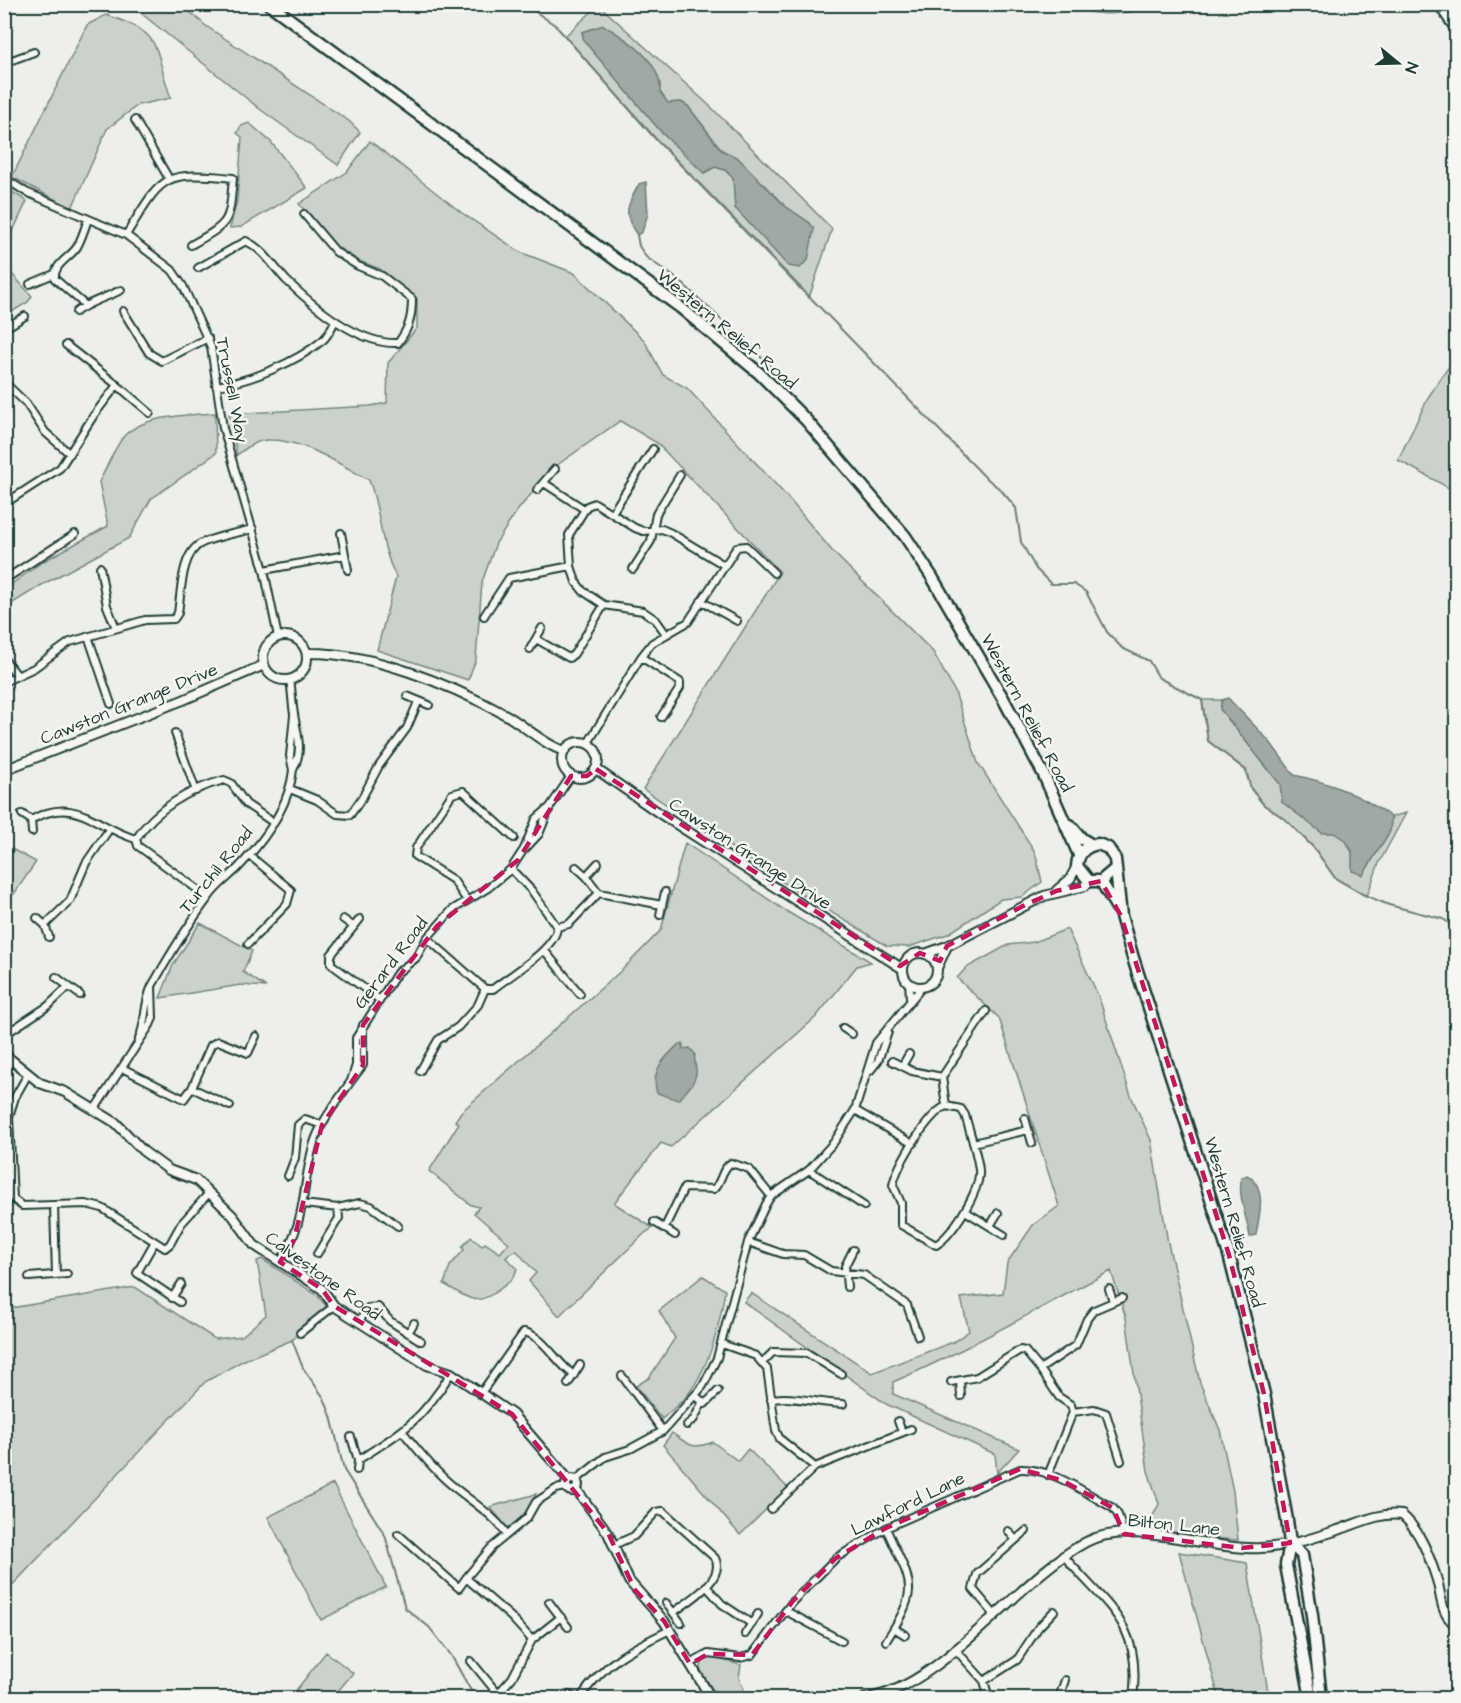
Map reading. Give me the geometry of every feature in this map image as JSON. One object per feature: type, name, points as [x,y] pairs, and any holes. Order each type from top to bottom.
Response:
[{"type":"highway","name":"Western Relief Road","points":[[269,4],[681,308],[759,373],[806,420],[905,536],[932,577],[1004,700],[1064,818],[1078,860]]},
{"type":"highway","name":"Western Relief Road","points":[[1064,818],[1082,838],[1092,845]]},
{"type":"highway","points":[[1092,845],[1102,845],[1112,853],[1114,870],[1095,881],[1078,860],[1092,845]]},
{"type":"highway","name":"Western Relief Road","points":[[1114,870],[1121,916],[1229,1255],[1264,1394],[1290,1543],[1286,1565],[1311,1698]]},
{"type":"highway","name":"Western Relief Road","points":[[1095,881],[1121,916]]},
{"type":"highway","name":"Western Relief Road","points":[[1290,1543],[1302,1555],[1312,1615],[1321,1698]]},
{"type":"street","points":[[1438,4],[1456,30]]},
{"type":"street","points":[[4,63],[34,52]]},
{"type":"street","points":[[135,120],[169,179]]},
{"type":"street","points":[[126,235],[151,192],[169,179],[192,174],[232,178],[229,219],[219,229],[191,245]]},
{"type":"street","name":"Trussell Way","points":[[4,178],[26,192],[126,235],[172,270],[189,296],[207,338],[227,445],[264,570],[278,637]]},
{"type":"street","points":[[198,268],[246,241],[256,246],[286,279],[335,321],[385,344],[398,343],[408,331],[412,317],[412,299],[382,276],[358,266],[336,252],[304,214]]},
{"type":"street","points":[[30,284],[54,274],[58,266],[75,250],[88,219]]},
{"type":"street","points":[[54,274],[55,279],[85,305]]},
{"type":"street","points":[[76,312],[85,305],[97,303],[121,290]]},
{"type":"street","points":[[123,311],[149,353],[162,361],[207,338]]},
{"type":"street","points":[[4,329],[25,316]]},
{"type":"street","points":[[216,386],[241,383],[298,355],[324,339],[335,321]]},
{"type":"street","points":[[66,345],[150,413]]},
{"type":"street","points":[[4,382],[26,404],[45,432],[70,454]]},
{"type":"street","points":[[4,504],[60,468],[94,415],[117,385]]},
{"type":"street","points":[[612,513],[653,449]]},
{"type":"street","points":[[537,490],[555,470]]},
{"type":"street","points":[[633,569],[651,541],[656,514],[680,475]]},
{"type":"street","points":[[544,483],[584,509]]},
{"type":"street","points":[[666,634],[656,620],[643,612],[604,605],[583,591],[576,582],[571,566],[569,535],[584,509],[591,502],[635,528],[662,529],[724,565]]},
{"type":"street","points":[[4,682],[34,668],[70,642],[145,620],[174,619],[178,613],[188,560],[193,549],[201,543],[253,529]]},
{"type":"street","points":[[341,532],[348,570]]},
{"type":"street","points":[[4,580],[75,534]]},
{"type":"street","points":[[588,743],[641,657],[652,643],[682,628],[737,547],[746,546],[774,573]]},
{"type":"street","points":[[264,570],[345,555]]},
{"type":"street","points":[[484,615],[509,578],[571,566]]},
{"type":"street","points":[[100,567],[107,606],[116,628]]},
{"type":"street","points":[[701,601],[737,621]]},
{"type":"street","points":[[536,639],[569,658],[574,654],[604,605]]},
{"type":"street","points":[[530,649],[542,628]]},
{"type":"street","points":[[88,636],[111,704]]},
{"type":"street","points":[[307,652],[305,668],[290,680],[277,679],[264,664],[264,651],[278,637],[296,639],[307,652],[391,666],[449,686],[508,716],[564,751]]},
{"type":"street","points":[[641,657],[680,682],[680,688],[661,717]]},
{"type":"street","points":[[4,659],[16,675]]},
{"type":"street","name":"Cawston Grange Drive","points":[[4,770],[183,700],[264,664]]},
{"type":"street","name":"Turchil Road","points":[[94,1110],[140,1039],[145,1024],[144,1005],[152,986],[208,897],[249,855],[274,823],[290,789],[293,770],[299,758],[300,734],[294,715],[290,680]]},
{"type":"street","points":[[407,696],[429,705]]},
{"type":"street","points":[[290,789],[317,800],[337,814],[350,815],[379,766],[407,728],[418,702]]},
{"type":"street","points":[[175,733],[196,791]]},
{"type":"street","points":[[577,741],[588,743],[597,754],[596,769],[587,777],[571,776],[562,762],[564,751],[577,741]]},
{"type":"street","name":"Cawston Grange Drive","points":[[596,769],[813,912],[892,959],[903,969]]},
{"type":"street","name":"Gerard Road","points":[[280,1262],[294,1240],[313,1146],[322,1125],[363,1065],[363,1025],[397,974],[416,958],[427,938],[452,910],[466,899],[488,888],[511,868],[524,849],[539,834],[550,807],[571,776]]},
{"type":"street","points":[[136,839],[162,809],[214,783],[229,781],[241,800],[274,823]]},
{"type":"street","points":[[466,899],[453,880],[415,856],[416,848],[452,794],[463,791],[473,798],[514,838]]},
{"type":"street","points":[[31,820],[45,812],[75,811],[136,839]]},
{"type":"street","points":[[22,814],[31,820]]},
{"type":"street","points":[[31,820],[32,832]]},
{"type":"street","points":[[45,925],[70,901],[86,863],[110,828]]},
{"type":"street","points":[[136,839],[138,846],[208,897]]},
{"type":"street","points":[[248,944],[288,904],[291,890],[249,855]]},
{"type":"street","points":[[1056,891],[1070,879],[1078,860]]},
{"type":"street","points":[[586,876],[598,863]]},
{"type":"street","points":[[576,867],[599,893],[662,905]]},
{"type":"street","points":[[511,868],[532,891],[557,927]]},
{"type":"street","points":[[892,959],[925,954],[947,946],[1044,896],[1056,891],[1085,886],[1095,881]]},
{"type":"street","points":[[660,915],[665,892]]},
{"type":"street","points":[[557,927],[569,924],[599,893]]},
{"type":"street","points":[[37,918],[45,925],[49,937]]},
{"type":"street","points":[[360,918],[332,955],[331,964],[380,1000]]},
{"type":"street","points":[[343,919],[354,927]]},
{"type":"street","points":[[427,938],[485,989],[493,989],[544,950],[554,938],[557,927]]},
{"type":"street","points":[[398,1534],[459,1588],[491,1548],[527,1518],[536,1502],[570,1482],[605,1457],[630,1449],[663,1431],[707,1380],[722,1344],[748,1242],[771,1196],[809,1170],[834,1142],[855,1110],[889,1031],[910,998],[922,987],[932,982],[947,946]]},
{"type":"street","points":[[544,950],[580,994]]},
{"type":"street","points":[[925,954],[933,959],[937,968]]},
{"type":"street","points":[[910,956],[903,969],[909,982],[910,998]]},
{"type":"street","points":[[56,977],[67,988],[80,995]]},
{"type":"street","points":[[909,982],[922,987]]},
{"type":"street","points":[[4,1035],[48,1005],[67,988]]},
{"type":"street","points":[[420,1071],[438,1040],[458,1027],[478,1005],[485,989]]},
{"type":"street","points":[[945,1106],[942,1077],[986,1011]]},
{"type":"street","points":[[843,1028],[852,1034]]},
{"type":"street","points":[[122,1068],[184,1099],[192,1088],[211,1045],[218,1041],[248,1053],[256,1036]]},
{"type":"street","name":"Calvestone Road","points":[[4,1054],[28,1074],[116,1123],[153,1159],[169,1170],[196,1180],[233,1216],[254,1245],[322,1289],[334,1306],[427,1365],[451,1373],[512,1414],[570,1482]]},
{"type":"street","points":[[902,1066],[909,1054]]},
{"type":"street","points":[[892,1060],[902,1066],[942,1077]]},
{"type":"street","points":[[28,1074],[15,1097],[9,1117],[8,1179],[16,1204],[22,1206],[86,1204],[102,1208],[165,1248],[170,1244],[181,1224],[209,1193]]},
{"type":"street","points":[[192,1088],[230,1106]]},
{"type":"street","points":[[945,1106],[961,1109],[973,1143],[979,1179],[965,1211],[936,1245],[901,1225],[901,1203],[893,1185],[913,1144],[938,1110],[945,1106]]},
{"type":"street","points":[[855,1110],[913,1144]]},
{"type":"street","points":[[1025,1118],[1032,1143]]},
{"type":"street","points":[[288,1176],[295,1158],[298,1125],[304,1119],[322,1125]]},
{"type":"street","points":[[973,1143],[1028,1130]]},
{"type":"street","points":[[664,1228],[684,1188],[689,1186],[714,1190],[726,1166],[730,1163],[749,1169],[771,1196]]},
{"type":"street","points":[[809,1170],[864,1206]]},
{"type":"street","points":[[303,1204],[338,1208],[360,1203],[371,1206],[398,1226]]},
{"type":"street","points":[[54,1205],[56,1275]]},
{"type":"street","points":[[317,1254],[339,1218],[338,1208]]},
{"type":"street","points":[[965,1211],[1004,1235]]},
{"type":"street","points":[[990,1226],[998,1213]]},
{"type":"street","points":[[654,1222],[675,1235]]},
{"type":"street","points":[[748,1242],[783,1254],[804,1255],[831,1271],[864,1275],[907,1305],[918,1336]]},
{"type":"street","points":[[154,1243],[137,1273],[180,1302]]},
{"type":"street","points":[[847,1287],[845,1266],[853,1250]]},
{"type":"street","points":[[29,1277],[67,1274]]},
{"type":"street","points":[[172,1298],[181,1284]]},
{"type":"street","points":[[1109,1289],[1113,1301]]},
{"type":"street","points":[[1040,1369],[1076,1345],[1091,1313],[1122,1298]]},
{"type":"street","points":[[300,1333],[334,1306]]},
{"type":"street","points":[[359,1321],[368,1308],[376,1306],[421,1341]]},
{"type":"street","points":[[408,1333],[414,1323]]},
{"type":"street","points":[[481,1393],[524,1332],[532,1333],[555,1360],[574,1375]]},
{"type":"street","points":[[722,1344],[763,1362],[767,1369],[776,1431],[780,1439],[815,1467]]},
{"type":"street","points":[[951,1382],[977,1377],[1020,1350],[1030,1356],[1059,1397],[1071,1405],[1073,1412],[1048,1475]]},
{"type":"street","points":[[763,1362],[773,1352],[807,1353],[841,1374]]},
{"type":"street","points":[[568,1384],[580,1365]]},
{"type":"street","points":[[358,1460],[403,1432],[427,1410],[451,1373]]},
{"type":"street","points":[[622,1376],[663,1431]]},
{"type":"street","points":[[960,1381],[961,1396]]},
{"type":"street","points":[[702,1403],[705,1404],[718,1391]]},
{"type":"street","points":[[695,1395],[702,1403]]},
{"type":"street","points":[[771,1400],[785,1397],[826,1404],[843,1404]]},
{"type":"street","points":[[687,1425],[694,1419],[702,1403]]},
{"type":"street","points":[[1073,1412],[1094,1409],[1106,1413],[1121,1461]]},
{"type":"street","points":[[898,1420],[902,1432]]},
{"type":"street","points":[[771,1509],[815,1467],[911,1429]]},
{"type":"street","points":[[403,1432],[430,1465],[449,1483],[496,1519],[507,1534]]},
{"type":"street","points":[[351,1437],[358,1460],[357,1470]]},
{"type":"street","name":"Lawford Lane","points":[[690,1664],[708,1654],[740,1658],[752,1655],[809,1582],[836,1558],[886,1528],[1014,1472],[1027,1469],[1048,1475],[1113,1508],[1118,1515],[1124,1534]]},
{"type":"street","points":[[570,1482],[578,1485],[576,1489],[614,1545],[635,1590],[670,1630],[711,1698]]},
{"type":"street","points":[[614,1545],[634,1536],[656,1512],[668,1513],[708,1551],[719,1566],[718,1571],[706,1586],[674,1612]]},
{"type":"street","name":"Bilton Lane","points":[[865,1698],[888,1694],[928,1672],[1063,1555],[1089,1540],[1124,1534],[1242,1548],[1262,1548],[1290,1543],[1390,1513],[1402,1515],[1416,1530],[1433,1569],[1447,1618],[1456,1625]]},
{"type":"street","points":[[886,1528],[909,1578],[911,1592],[905,1611],[886,1641]]},
{"type":"street","points":[[1008,1531],[1015,1539]]},
{"type":"street","points":[[994,1614],[973,1589],[974,1581],[977,1574],[1026,1531]]},
{"type":"street","points":[[1063,1555],[1124,1623],[1132,1646],[1135,1665],[1132,1698]]},
{"type":"street","points":[[466,1578],[512,1617],[532,1640]]},
{"type":"street","points":[[706,1586],[722,1604],[752,1624]]},
{"type":"street","points":[[549,1602],[568,1627]]},
{"type":"street","points":[[666,1603],[681,1623]]},
{"type":"street","points":[[1041,1610],[1047,1617]]},
{"type":"street","points":[[786,1611],[842,1641]]},
{"type":"street","points":[[984,1681],[1017,1660],[1047,1617],[1054,1611]]},
{"type":"street","points":[[745,1634],[758,1614]]},
{"type":"street","points":[[471,1661],[496,1696],[512,1678],[532,1640],[561,1617]]},
{"type":"street","points":[[894,1628],[905,1635]]},
{"type":"street","points":[[580,1698],[592,1681],[612,1661],[670,1630]]},
{"type":"street","points":[[955,1649],[984,1681],[989,1698]]},
{"type":"street","points":[[1060,1698],[1065,1680]]},
{"type":"street","points":[[740,1698],[762,1698]]},
{"type":"highlighted area","points":[[596,769],[900,966],[920,953],[940,961],[947,946],[1023,906],[1056,891],[1101,881],[1121,916],[1229,1255],[1264,1394],[1290,1543],[1242,1548],[1124,1534],[1113,1508],[1061,1480],[1020,1469],[886,1528],[836,1558],[793,1601],[752,1655],[708,1654],[690,1664],[664,1621],[635,1590],[608,1533],[512,1414],[334,1306],[322,1289],[280,1262],[294,1240],[322,1125],[363,1065],[363,1025],[437,926],[518,860],[571,776],[587,776]]},
{"type":"shaded area","points":[[131,5],[182,5],[206,26],[349,121],[360,132],[338,165],[261,110]]},
{"type":"shaded area","points":[[599,5],[711,107],[832,229],[809,298],[655,139],[565,36]],"holes":[[[582,32],[660,82],[659,92],[668,103],[681,102],[688,106],[722,150],[738,158],[785,206],[810,223],[808,260],[735,208],[733,178],[725,170],[715,167],[704,173],[663,134],[584,41]]]},
{"type":"shaded area","points":[[1070,5],[1133,5],[1136,11],[1102,14]]},
{"type":"shaded area","points":[[106,15],[126,22],[148,36],[158,54],[171,98],[138,105],[107,129],[72,208],[12,177],[87,25]]},
{"type":"shaded area","points":[[603,25],[632,44],[649,61],[659,81],[660,92],[668,103],[681,102],[688,106],[721,150],[738,158],[785,206],[810,223],[814,229],[808,260],[800,268],[788,266],[735,208],[733,178],[725,170],[715,167],[704,173],[663,134],[584,41],[582,32]]},
{"type":"shaded area","points":[[249,123],[271,142],[307,188],[241,227],[230,228],[237,201],[242,137],[237,133],[241,126]]},
{"type":"shaded area","points":[[370,141],[462,213],[520,252],[574,273],[644,340],[663,375],[687,388],[789,499],[833,552],[933,652],[955,692],[978,763],[1035,852],[1042,882],[1022,897],[1001,899],[948,934],[909,947],[887,946],[798,892],[643,789],[780,572],[657,443],[620,421],[553,468],[517,511],[496,543],[482,582],[476,659],[468,680],[377,650],[396,577],[386,552],[369,480],[309,448],[283,441],[257,442],[237,455],[229,414],[370,406],[387,403],[388,363],[417,328],[417,299],[380,269],[359,261],[337,247],[299,204],[347,172]]},
{"type":"shaded area","points":[[646,182],[648,214],[642,232],[637,235],[629,221],[629,204],[639,184]]},
{"type":"shaded area","points":[[4,187],[27,201],[5,248],[4,248]]},
{"type":"shaded area","points":[[5,248],[11,273],[32,296],[28,302],[5,316]]},
{"type":"shaded area","points":[[1456,356],[1456,492],[1398,460],[1429,396]]},
{"type":"shaded area","points":[[215,413],[216,453],[151,499],[129,538],[40,586],[5,608],[5,589],[42,562],[108,526],[99,482],[124,436],[133,429],[155,420]]},
{"type":"shaded area","points":[[1228,698],[1270,742],[1294,775],[1345,791],[1391,817],[1390,831],[1363,875],[1352,871],[1352,851],[1346,841],[1334,833],[1322,833],[1282,802],[1280,784],[1220,709],[1222,700]]},
{"type":"shaded area","points":[[1202,700],[1222,700],[1220,709],[1280,784],[1346,841],[1363,874],[1390,831],[1391,817],[1406,813],[1379,863],[1367,896],[1335,878],[1314,848],[1285,819],[1264,805],[1251,789],[1245,770],[1208,741]]},
{"type":"shaded area","points":[[685,843],[786,911],[871,962],[857,966],[816,1017],[671,1147],[661,1143],[614,1203],[653,1228],[645,1233],[559,1316],[529,1281],[536,1273],[517,1251],[510,1253],[506,1258],[517,1268],[509,1282],[484,1298],[466,1297],[444,1284],[450,1266],[464,1250],[462,1247],[471,1237],[482,1246],[485,1243],[500,1253],[509,1243],[474,1213],[479,1207],[471,1205],[429,1171],[459,1123],[455,1121],[461,1112],[623,969],[661,930]]},
{"type":"shaded area","points":[[4,845],[36,862],[14,894],[5,899]]},
{"type":"shaded area","points":[[200,923],[252,951],[243,972],[266,987],[241,985],[160,998],[173,965]]},
{"type":"shaded area","points":[[1067,929],[1098,995],[1131,1096],[1151,1140],[1168,1243],[1200,1383],[1220,1430],[1233,1491],[1238,1540],[1144,1533],[1159,1504],[1148,1471],[1126,1318],[1111,1271],[976,1343],[893,1382],[893,1394],[1019,1449],[997,1473],[995,1454],[886,1404],[744,1302],[751,1293],[872,1373],[953,1342],[969,1331],[961,1298],[1003,1293],[1007,1263],[1033,1225],[1059,1206],[999,1018],[957,978],[966,968],[1008,945],[1034,942]]},
{"type":"shaded area","points":[[679,1044],[683,1044],[683,1049],[690,1048],[695,1054],[696,1073],[690,1086],[678,1100],[657,1093],[655,1078],[664,1060]]},
{"type":"shaded area","points":[[1247,1175],[1254,1180],[1260,1194],[1256,1235],[1250,1237],[1240,1185],[1241,1178]]},
{"type":"shaded area","points":[[262,1259],[317,1295],[328,1308],[292,1340],[242,1361],[205,1382],[5,1593],[5,1309],[135,1287],[215,1339],[242,1336],[266,1315],[257,1261]]},
{"type":"shaded area","points":[[703,1276],[725,1290],[717,1330],[703,1370],[696,1382],[683,1400],[662,1419],[636,1386],[649,1378],[675,1338],[659,1311]]},
{"type":"shaded area","points":[[672,1433],[695,1446],[713,1442],[738,1461],[748,1449],[788,1488],[740,1535],[663,1445]]},
{"type":"shaded area","points":[[333,1484],[386,1587],[321,1620],[268,1517]]},
{"type":"shaded area","points":[[536,1494],[526,1512],[512,1527],[507,1527],[490,1507]]},
{"type":"shaded area","points":[[1179,1552],[1247,1563],[1269,1698],[1219,1698]]},
{"type":"shaded area","points":[[326,1652],[353,1673],[332,1698],[290,1698]]},
{"type":"shaded area","points":[[711,1657],[741,1665],[739,1678],[745,1692],[725,1696],[715,1694],[700,1669],[704,1659]]},
{"type":"waterway","points":[[524,4],[555,25],[655,138],[984,476],[1001,490],[1016,508],[1021,542],[1036,569],[1051,584],[1074,584],[1086,592],[1107,632],[1122,648],[1149,661],[1159,678],[1202,700],[1208,741],[1246,770],[1251,789],[1264,805],[1285,819],[1314,848],[1335,878],[1362,894],[1389,905],[1443,919],[1456,928]]},
{"type":"waterway","points":[[637,235],[639,246],[646,257],[680,281],[783,378]]},
{"type":"waterway","points":[[292,1340],[303,1368],[324,1398],[331,1416],[344,1470],[385,1535],[405,1608],[429,1627],[451,1655],[475,1698]]}]
